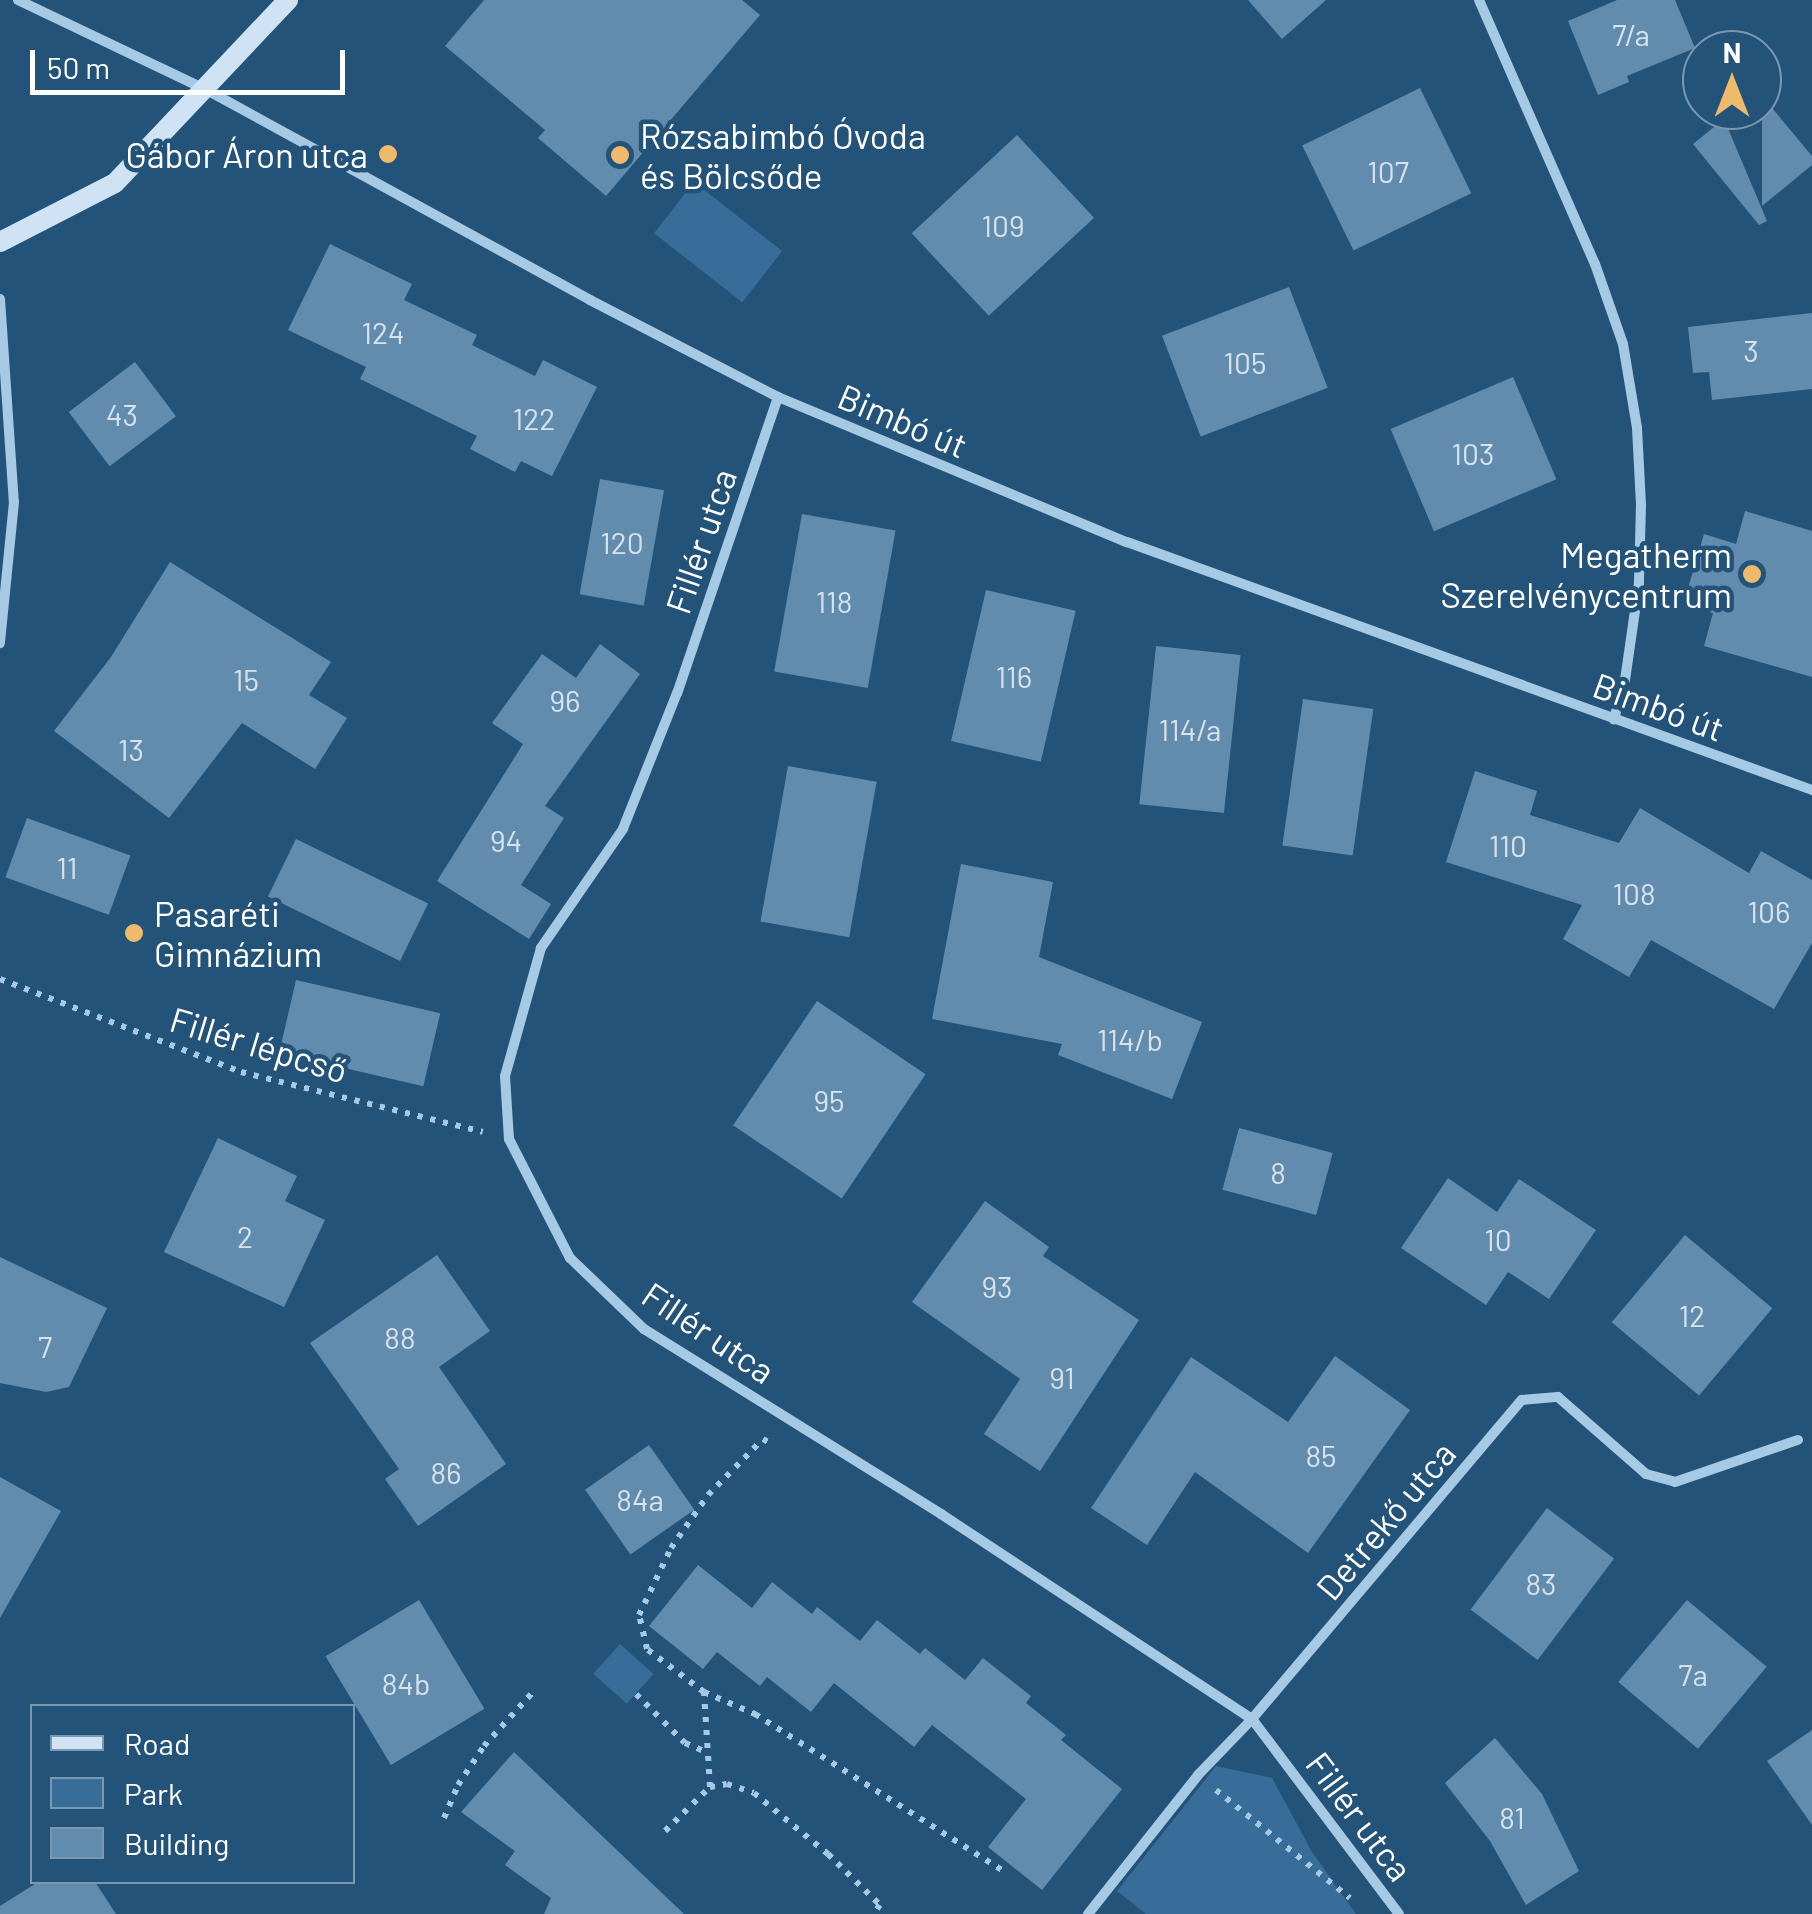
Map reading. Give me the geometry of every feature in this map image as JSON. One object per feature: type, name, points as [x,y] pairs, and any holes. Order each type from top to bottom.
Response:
[{"type":"street","name":"Bimbó út","points":[[18,0],[206,89],[778,398],[1127,542],[1812,790]]},
{"type":"street","points":[[0,242],[114,183],[288,0]]},
{"type":"street","points":[[1479,0],[1594,264],[1622,344],[1637,428],[1640,505],[1638,583],[1625,680],[1614,719]]},
{"type":"street","points":[[0,299],[14,502],[0,643]]},
{"type":"street","name":"Fillér utca","points":[[778,398],[677,693],[623,829],[541,948],[505,1076],[508,1138],[570,1258],[644,1329],[942,1514],[1252,1720],[1399,1914]]},
{"type":"street","name":"Detrekő utca","points":[[1088,1914],[1198,1776],[1252,1720],[1522,1400],[1558,1397],[1646,1474],[1674,1482],[1798,1440]]},
{"type":"path","name":"Fillér lépcső","points":[[0,979],[241,1072],[508,1138]]},
{"type":"path","points":[[783,1450],[764,1439],[708,1495],[670,1548],[639,1615],[647,1649],[704,1692],[755,1714],[1002,1870]]},
{"type":"path","points":[[704,1692],[710,1786]]},
{"type":"path","points":[[444,1818],[458,1785],[484,1746],[532,1693]]},
{"type":"path","points":[[636,1694],[685,1743],[708,1753]]},
{"type":"path","points":[[1205,1781],[1356,1902]]},
{"type":"path","points":[[665,1831],[710,1786],[728,1784],[754,1793],[828,1854],[858,1889],[880,1906],[873,1914]]},
{"type":"green space","points":[[694,182],[782,251],[742,302],[654,233]]},
{"type":"green space","points":[[620,1644],[653,1674],[627,1704],[593,1674]]},
{"type":"green space","points":[[1216,1766],[1272,1778],[1312,1852],[1356,1914],[1146,1914],[1117,1891]]},
{"type":"building","points":[[484,0],[742,0],[760,15],[606,196],[538,138],[545,130],[445,46]]},
{"type":"building","points":[[1248,0],[1326,0],[1282,39]]},
{"type":"building","points":[[1617,0],[1675,0],[1688,30],[1682,30],[1682,53],[1627,76],[1629,82],[1598,95],[1568,21]]},
{"type":"building","points":[[1420,88],[1471,193],[1354,251],[1302,145]]},
{"type":"building","points":[[1782,120],[1812,156],[1812,165],[1762,206],[1762,130],[1782,130]]},
{"type":"building","points":[[1710,130],[1729,130],[1767,221],[1759,225],[1693,144]]},
{"type":"building","points":[[1017,135],[1094,218],[989,316],[912,233]]},
{"type":"building","points":[[330,244],[412,284],[404,300],[477,335],[472,345],[535,376],[543,360],[597,387],[552,476],[521,461],[515,472],[470,449],[477,436],[360,379],[366,367],[288,330]]},
{"type":"building","points":[[1289,287],[1328,388],[1201,437],[1162,336]]},
{"type":"building","points":[[1812,313],[1812,389],[1712,400],[1709,372],[1693,373],[1688,327]]},
{"type":"building","points":[[135,362],[176,416],[110,466],[69,412]]},
{"type":"building","points":[[1513,377],[1556,479],[1434,531],[1391,429]]},
{"type":"building","points":[[600,479],[664,490],[644,606],[580,594]]},
{"type":"building","name":"Megatherm Szerelvénycentrum","points":[[1745,511],[1812,531],[1812,677],[1704,646],[1713,613],[1683,605],[1704,534],[1736,544]]},
{"type":"building","points":[[802,514],[896,530],[868,688],[774,672]]},
{"type":"building","points":[[170,562],[331,662],[309,695],[347,718],[315,769],[242,723],[169,818],[54,731],[111,657]]},
{"type":"building","points":[[986,590],[1076,611],[1041,762],[951,741]]},
{"type":"building","points":[[600,644],[640,674],[545,806],[564,818],[521,885],[551,904],[529,939],[437,881],[523,744],[492,723],[542,654],[576,678]]},
{"type":"building","points":[[1156,646],[1241,655],[1224,813],[1139,804]]},
{"type":"building","points":[[1303,699],[1373,709],[1353,855],[1282,846]]},
{"type":"building","points":[[788,766],[877,782],[849,937],[761,922]]},
{"type":"building","points":[[1475,771],[1537,791],[1530,815],[1619,843],[1640,808],[1749,873],[1761,851],[1812,880],[1812,943],[1774,1009],[1651,940],[1629,977],[1563,939],[1582,905],[1446,862]]},
{"type":"building","points":[[27,818],[130,856],[109,915],[5,877]]},
{"type":"building","points":[[296,839],[428,903],[400,961],[268,897]]},
{"type":"building","points":[[961,864],[1053,882],[1039,957],[1202,1022],[1172,1099],[1058,1055],[1062,1044],[932,1019]]},
{"type":"building","points":[[296,980],[440,1013],[423,1086],[279,1053]]},
{"type":"building","points":[[817,1001],[926,1074],[842,1199],[733,1125]]},
{"type":"building","points":[[1239,1128],[1333,1153],[1316,1215],[1222,1190]]},
{"type":"building","points":[[218,1138],[297,1176],[285,1201],[325,1220],[284,1307],[164,1252]]},
{"type":"building","points":[[1448,1178],[1497,1212],[1519,1179],[1596,1230],[1549,1299],[1508,1272],[1486,1305],[1401,1248]]},
{"type":"building","points":[[985,1201],[1049,1247],[1043,1256],[1139,1320],[1040,1471],[984,1434],[1020,1379],[912,1302]]},
{"type":"building","points":[[1685,1235],[1772,1308],[1699,1396],[1612,1322]]},
{"type":"building","points":[[437,1255],[490,1331],[439,1367],[506,1464],[418,1526],[385,1479],[399,1469],[310,1343]]},
{"type":"building","points":[[0,1257],[107,1308],[69,1387],[46,1392],[0,1383]]},
{"type":"building","points":[[1335,1356],[1410,1410],[1308,1553],[1195,1472],[1147,1545],[1091,1508],[1191,1357],[1288,1422]]},
{"type":"building","points":[[649,1445],[694,1510],[630,1554],[585,1490]]},
{"type":"building","points":[[0,1477],[61,1511],[0,1618]]},
{"type":"building","points":[[1547,1508],[1614,1559],[1538,1660],[1471,1609]]},
{"type":"building","points":[[698,1565],[752,1608],[772,1582],[812,1614],[817,1607],[860,1641],[877,1620],[920,1654],[925,1648],[965,1680],[983,1658],[1031,1696],[1026,1703],[1066,1735],[1061,1740],[1122,1789],[1042,1890],[988,1847],[1026,1799],[932,1725],[914,1747],[834,1683],[811,1712],[767,1677],[760,1686],[717,1652],[703,1669],[649,1626]]},
{"type":"building","points":[[419,1600],[484,1709],[391,1765],[326,1656]]},
{"type":"building","points":[[1687,1600],[1767,1667],[1698,1749],[1618,1682]]},
{"type":"building","points":[[1812,1730],[1812,1825],[1767,1761]]},
{"type":"building","points":[[1495,1738],[1542,1794],[1579,1871],[1526,1905],[1490,1841],[1445,1783]]},
{"type":"building","points":[[514,1752],[684,1914],[544,1914],[551,1898],[505,1865],[515,1851],[461,1812]]},
{"type":"building","points":[[35,1884],[96,1884],[116,1914],[0,1914],[0,1906]]},
{"type":"place","name":"Gábor Áron utca","points":[[388,154]]},
{"type":"place","name":"Rózsabimbó Óvoda és Bölcsőde","points":[[620,155]]},
{"type":"place","name":"Megatherm Szerelvénycentrum","points":[[1752,574]]},
{"type":"place","name":"Pasaréti Gimnázium","points":[[134,933]]}]
